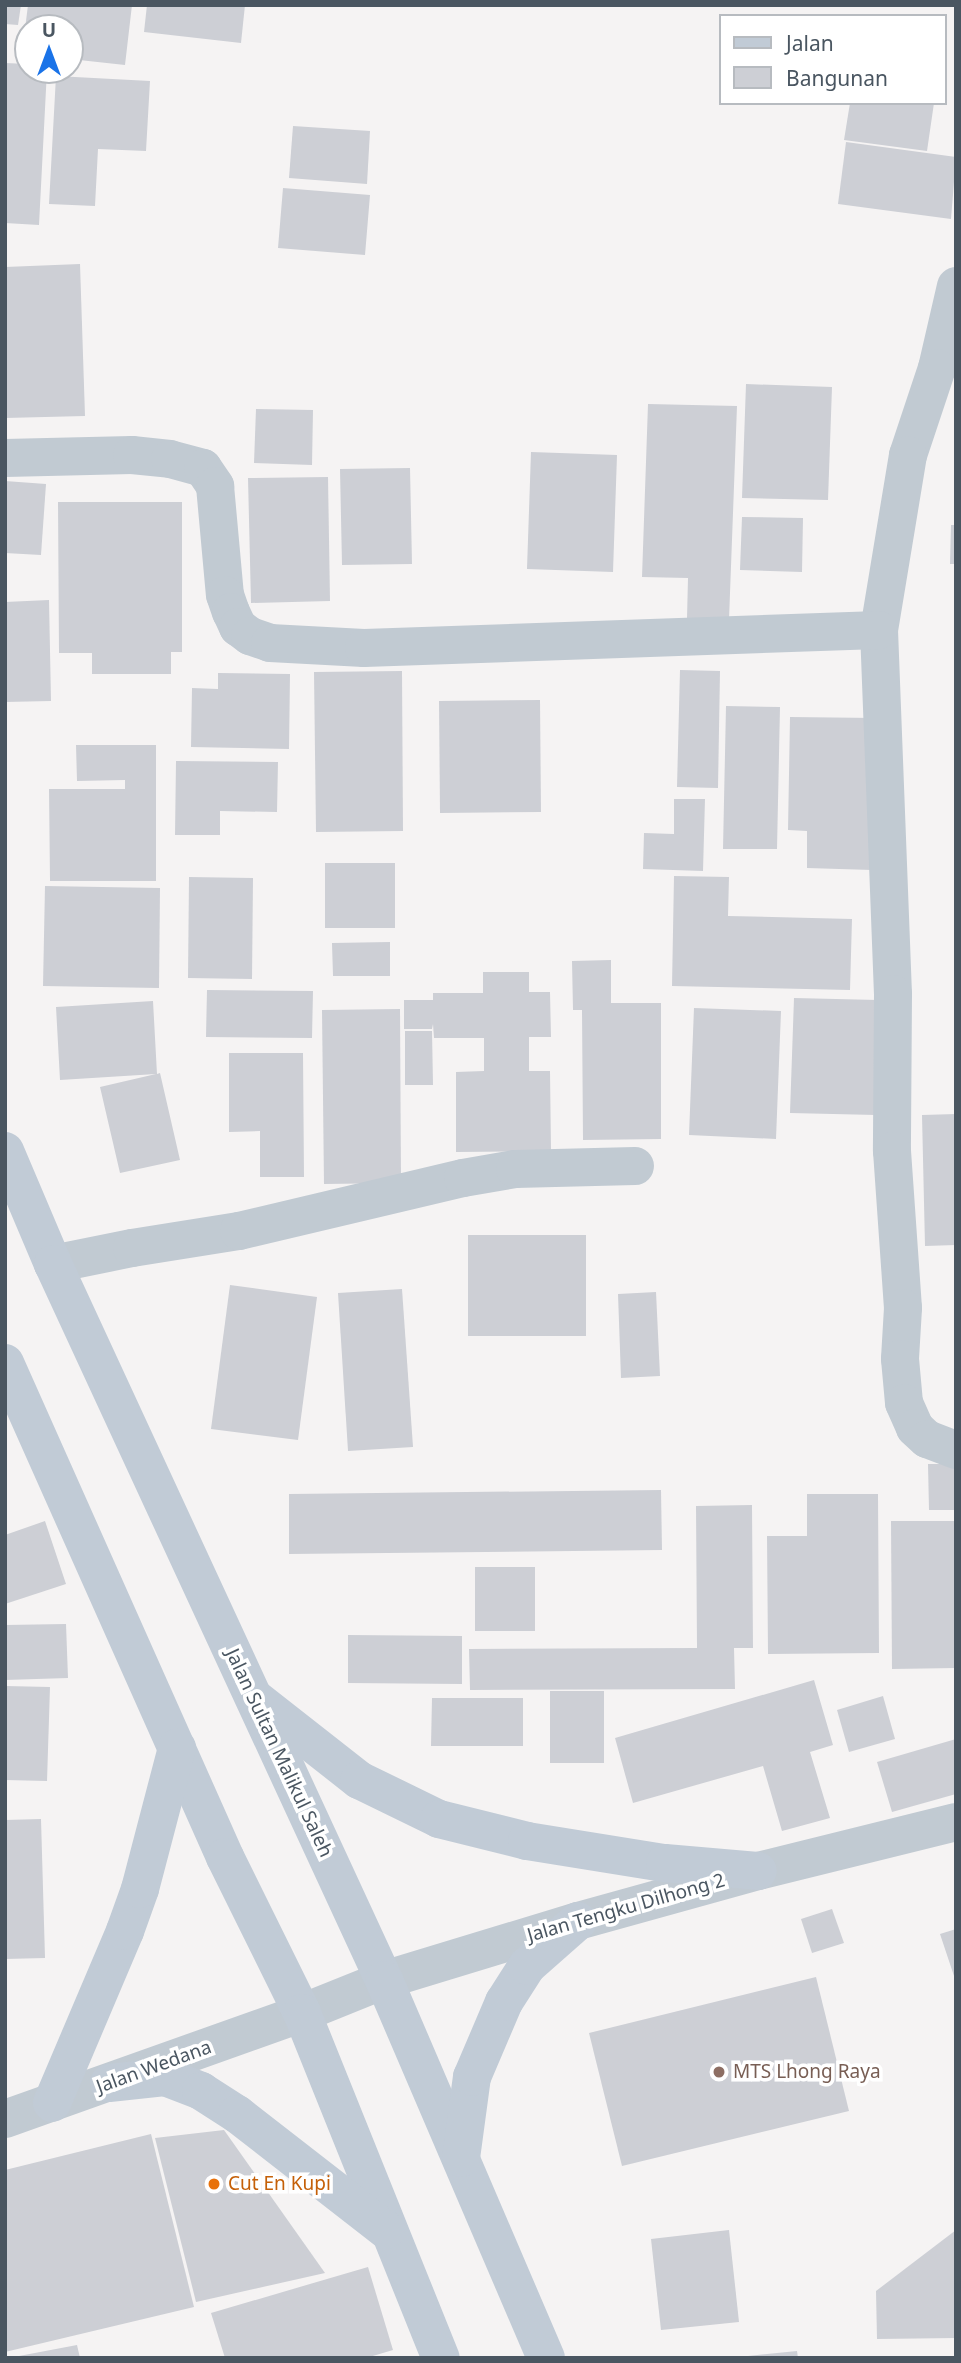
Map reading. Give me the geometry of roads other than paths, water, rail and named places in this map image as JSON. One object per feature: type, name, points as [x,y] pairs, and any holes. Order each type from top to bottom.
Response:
[{"type":"main road","name":"Jalan Sultan Malikul Saleh","points":[[5,1151],[53,1264],[384,1980],[546,2358]]},
{"type":"main road","points":[[5,1363],[225,1857],[302,2013],[441,2358]]},
{"type":"main road","points":[[252,1697],[359,1780],[439,1819],[527,1841],[665,1863],[758,1871]]},
{"type":"main road","points":[[52,2103],[125,1931],[140,1889],[177,1748]]},
{"type":"main road","points":[[461,2159],[472,2077],[504,2002],[527,1966],[578,1920]]},
{"type":"main road","points":[[109,2083],[165,2077],[201,2091],[237,2114],[388,2231]]},
{"type":"street","points":[[956,286],[937,368],[908,455],[879,630],[893,994],[892,1151],[903,1308],[900,1359],[904,1403],[915,1428],[927,1439],[956,1450]]},
{"type":"street","points":[[5,458],[132,455],[170,458],[203,468],[215,486],[225,595],[231,612],[238,627],[250,636],[270,643],[364,648],[879,630]]},
{"type":"street","points":[[53,1264],[239,1231],[463,1178],[515,1169],[635,1166]]},
{"type":"street","name":"Jalan Tengku Dilhong 2","points":[[302,2013],[384,1980],[578,1920],[758,1871],[956,1822]]},
{"type":"street","name":"Jalan Wedana","points":[[5,2119],[302,2013]]},
{"type":"place","name":"MTS Lhong Raya","points":[[719,2072]]},
{"type":"place","name":"Cut En Kupi","points":[[214,2184]]}]
